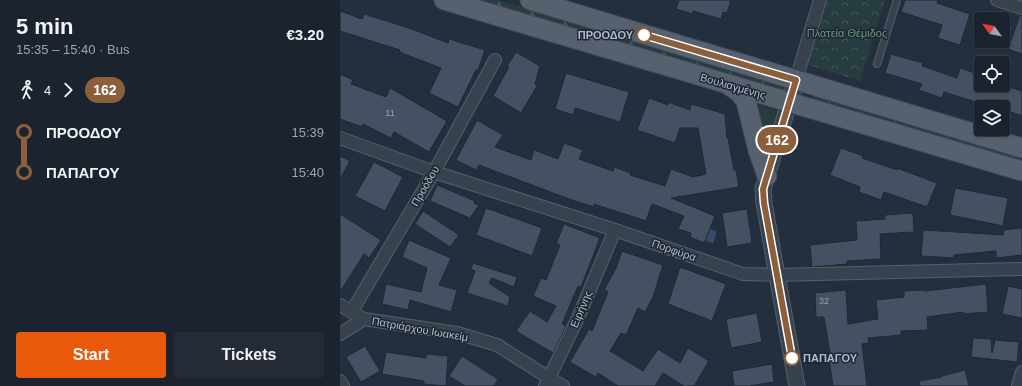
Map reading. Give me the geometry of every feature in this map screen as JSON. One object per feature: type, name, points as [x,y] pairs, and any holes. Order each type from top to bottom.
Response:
[{"type":"main road","name":"Βουλιαγμένης","points":[[444,0],[1022,171]]},
{"type":"main road","points":[[530,0],[1022,148]]},
{"type":"main road","points":[[727,84],[739,92],[746,101],[758,150],[767,176]]},
{"type":"street","points":[[797,386],[764,203],[763,189],[820,0]]},
{"type":"street","points":[[997,0],[1022,8]]},
{"type":"street","name":"Προόδου","points":[[352,311],[434,172],[495,60]]},
{"type":"street","name":"Πορφύρα","points":[[340,138],[434,172],[614,230],[743,274],[777,275],[1022,269]]},
{"type":"street","name":"Ειρήνης","points":[[547,382],[578,318],[614,230]]},
{"type":"street","name":"Πατριάρχου Ιωακείμ","points":[[340,305],[364,319],[457,333],[497,345],[547,382],[564,386]]},
{"type":"street","points":[[340,334],[364,319]]},
{"type":"street","points":[[1018,386],[1022,372]]},
{"type":"street","points":[[340,381],[343,386]]},
{"type":"lane","points":[[877,64],[897,0]]},
{"type":"green space","points":[[475,0],[497,0],[782,85],[784,90],[781,91]]},
{"type":"green space","name":"Πλατεία Θέμιδος","points":[[828,0],[885,0],[860,81],[808,65]]},
{"type":"green space","points":[[813,95],[1022,157],[1022,162],[811,99]]},
{"type":"green space","points":[[756,104],[778,111],[769,144],[764,144]]},
{"type":"water","points":[[710,229],[716,231],[713,243],[705,240]]},
{"type":"building","points":[[679,0],[731,0],[727,13],[723,12],[721,19],[693,11],[693,14],[676,9]]},
{"type":"building","points":[[905,0],[938,0],[937,3],[970,14],[960,45],[938,38],[942,25],[901,12]]},
{"type":"building","points":[[340,11],[362,19],[364,14],[409,28],[448,43],[449,39],[485,50],[478,70],[476,70],[458,107],[429,93],[441,68],[399,52],[400,50],[340,31]]},
{"type":"building","points":[[1020,15],[1022,15],[1022,54],[1008,49],[1010,48],[1010,43]]},
{"type":"building","points":[[516,52],[540,66],[535,84],[537,86],[521,113],[493,96],[509,67],[507,66]]},
{"type":"building","points":[[891,54],[923,63],[922,66],[957,78],[960,68],[974,73],[974,92],[1010,92],[1010,87],[1022,91],[1022,116],[1010,112],[1010,100],[974,100],[974,101],[944,92],[942,98],[919,90],[922,84],[885,73]]},
{"type":"building","points":[[566,73],[629,92],[620,122],[575,108],[573,115],[555,109]]},
{"type":"building","points":[[340,74],[353,80],[351,84],[386,97],[390,88],[447,121],[429,152],[394,132],[391,138],[363,124],[362,127],[340,119]]},
{"type":"building","points":[[649,98],[668,105],[668,102],[690,110],[691,104],[725,114],[727,138],[739,187],[671,198],[715,216],[704,243],[690,237],[691,233],[678,229],[684,216],[652,204],[646,221],[594,204],[594,207],[569,199],[479,165],[476,170],[456,160],[477,120],[503,135],[495,147],[531,160],[534,150],[558,159],[564,143],[583,150],[579,159],[613,171],[614,167],[631,173],[630,175],[665,186],[671,169],[693,177],[706,174],[698,128],[680,128],[675,143],[637,130]]},
{"type":"building","points":[[841,148],[863,156],[862,158],[897,170],[897,168],[937,183],[927,207],[884,192],[881,200],[859,192],[860,187],[830,175]]},
{"type":"building","points":[[340,156],[350,161],[340,179]]},
{"type":"building","points":[[374,162],[403,177],[385,211],[355,196]]},
{"type":"building","points":[[437,185],[475,201],[474,203],[479,205],[470,218],[430,201]]},
{"type":"building","points":[[955,188],[1008,198],[1003,226],[950,215]]},
{"type":"building","points":[[486,208],[542,228],[532,256],[476,235]]},
{"type":"building","points":[[747,209],[752,243],[727,247],[722,213]]},
{"type":"building","points":[[423,211],[459,235],[450,247],[415,224]]},
{"type":"building","points":[[913,213],[914,232],[880,234],[881,259],[847,261],[847,264],[812,267],[810,245],[857,240],[856,221],[885,219],[885,215]]},
{"type":"building","points":[[340,214],[381,240],[369,258],[364,254],[340,292]]},
{"type":"building","points":[[564,224],[600,238],[581,287],[578,286],[562,324],[566,326],[553,353],[516,331],[530,311],[547,322],[556,306],[533,296],[541,278],[546,280],[560,245],[556,244]]},
{"type":"building","points":[[1022,228],[1022,255],[996,258],[996,251],[954,255],[954,258],[921,256],[923,230],[1003,235],[1004,230]]},
{"type":"building","points":[[409,240],[451,258],[439,285],[457,290],[451,312],[410,300],[408,310],[382,304],[386,284],[421,292],[427,268],[402,257]]},
{"type":"building","points":[[622,251],[663,265],[653,297],[645,312],[638,308],[626,335],[621,333],[610,351],[643,371],[658,349],[680,363],[688,348],[709,361],[694,386],[684,386],[663,373],[655,386],[618,386],[598,373],[596,377],[570,362],[589,329],[592,331],[608,292],[604,290],[616,268]]},
{"type":"building","points":[[473,263],[517,277],[514,287],[492,278],[489,283],[510,297],[508,306],[467,293],[475,271],[471,269]]},
{"type":"building","points":[[680,267],[726,284],[712,321],[668,304]]},
{"type":"building","points":[[986,284],[988,312],[963,314],[963,312],[927,317],[928,330],[901,331],[901,335],[868,338],[869,343],[862,344],[867,386],[833,386],[829,359],[831,359],[824,317],[816,317],[815,293],[846,290],[848,324],[878,319],[876,300],[904,297],[904,291],[925,291]]},
{"type":"building","points":[[1008,286],[1022,289],[1022,318],[1002,314]]},
{"type":"building","points":[[757,313],[762,342],[731,348],[726,319]]},
{"type":"building","points":[[973,338],[991,339],[992,353],[995,340],[1019,342],[1017,362],[971,357]]},
{"type":"building","points":[[365,346],[380,371],[361,382],[346,357]]},
{"type":"building","points":[[386,352],[426,358],[426,354],[448,356],[446,386],[424,384],[424,381],[382,374]]},
{"type":"building","points":[[462,356],[498,379],[494,386],[465,386],[449,376]]},
{"type":"building","points":[[772,364],[774,382],[749,386],[734,386],[732,371]]},
{"type":"building","points":[[965,370],[969,386],[920,386],[919,381],[942,377]]},
{"type":"bus line","name":"162","points":[[644,35],[796,80],[763,189],[764,203],[792,358]]},
{"type":"place","name":"ΠΡΟΟΔΟΥ","points":[[644,35]]},
{"type":"place","name":"ΠΑΠΑΓΟΥ","points":[[792,358]]}]
